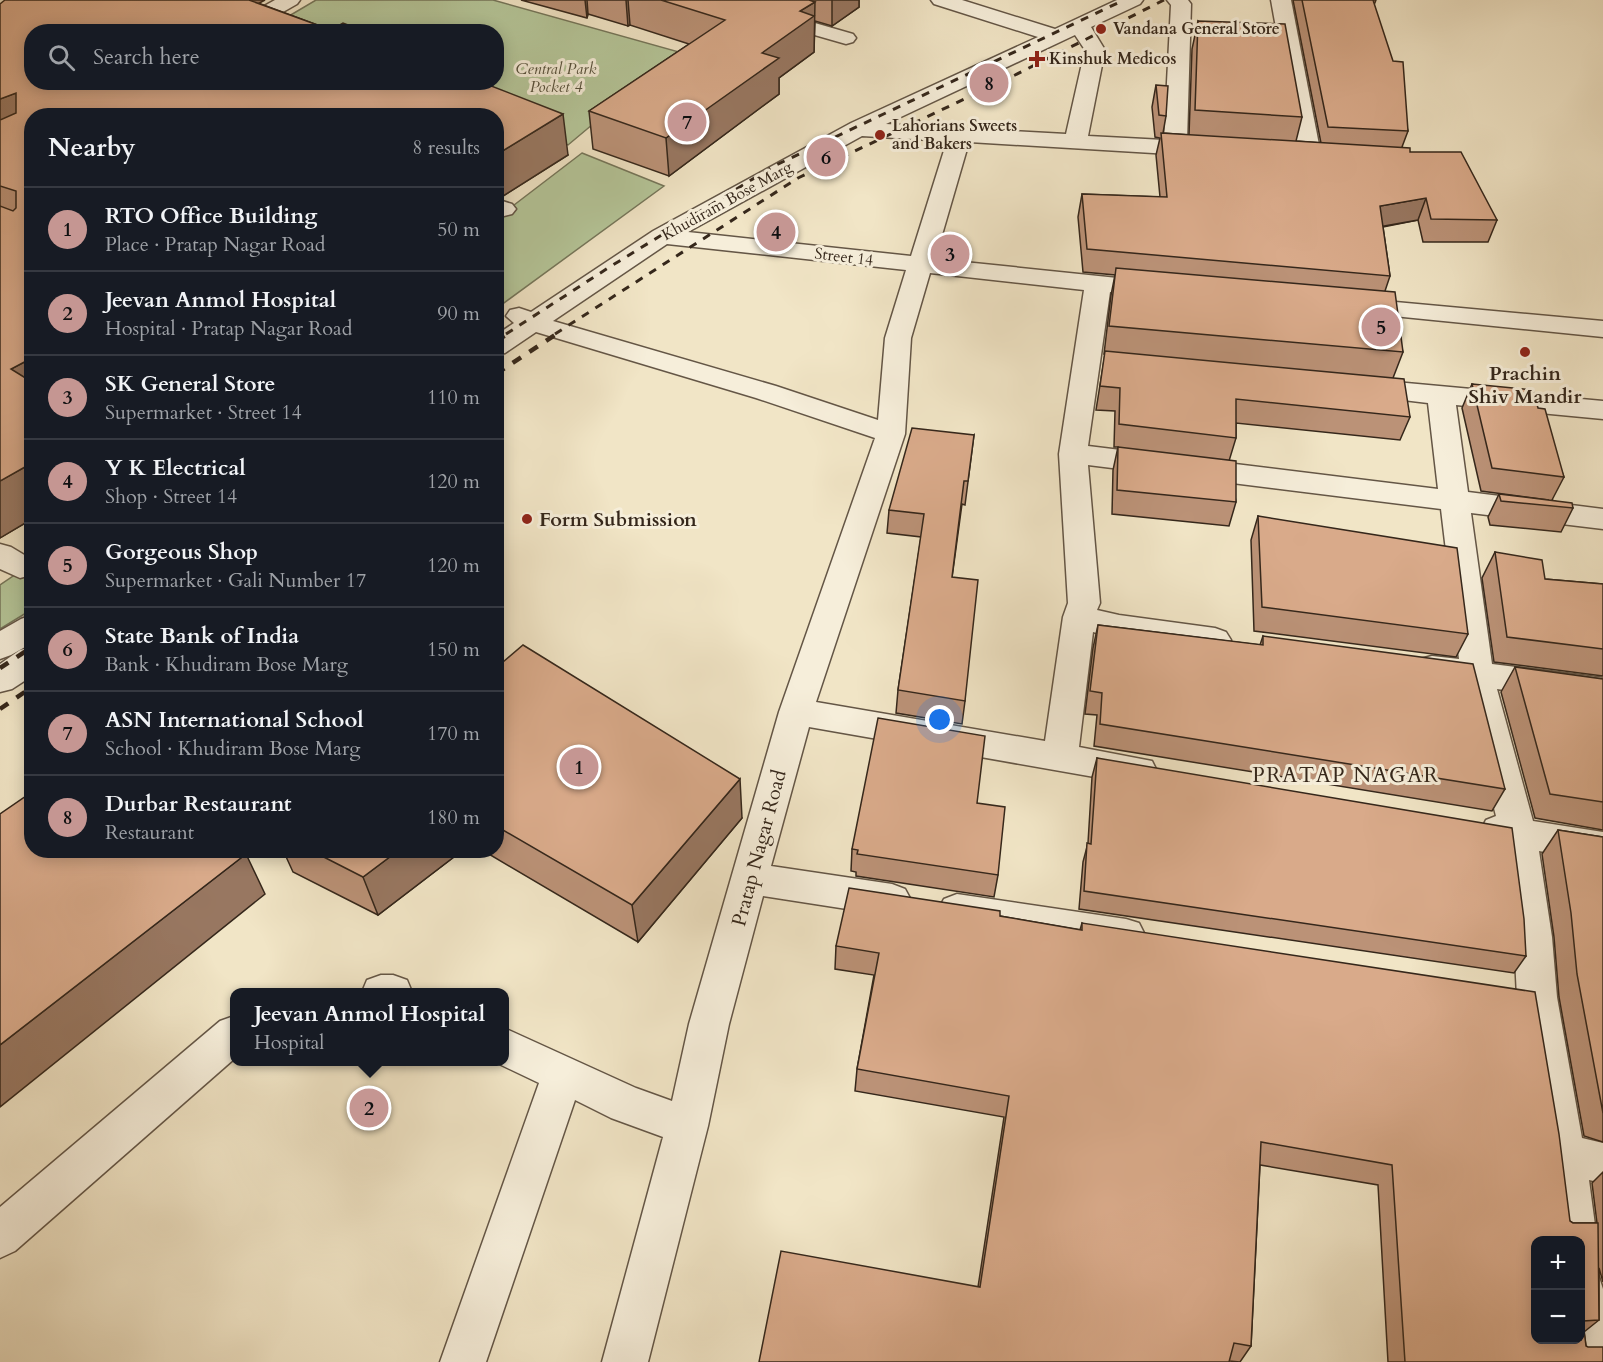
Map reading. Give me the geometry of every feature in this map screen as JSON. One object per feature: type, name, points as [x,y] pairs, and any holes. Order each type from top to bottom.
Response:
[{"type":"street","points":[[246,24],[290,0]]},
{"type":"street","points":[[713,0],[846,38]]},
{"type":"street","points":[[942,0],[1056,36]]},
{"type":"street","points":[[820,125],[1098,0]]},
{"type":"street","name":"Khudiram Bose Marg","points":[[514,319],[859,128],[1133,0]]},
{"type":"street","points":[[1175,147],[1180,4],[1177,0]]},
{"type":"street","points":[[1281,0],[1299,154],[1334,157]]},
{"type":"street","points":[[1076,141],[1095,50],[1080,25]]},
{"type":"street","points":[[859,128],[1220,150]]},
{"type":"street","name":"Pratap Nagar Road","points":[[625,1362],[687,1126],[709,1024],[796,712],[891,434],[898,338],[918,266],[960,134]]},
{"type":"street","name":"Khudiram Bose Marg","points":[[504,335],[514,319],[674,206],[799,136]]},
{"type":"street","name":"Street 14","points":[[662,236],[918,266],[1098,284],[1185,290]]},
{"type":"street","points":[[1060,757],[1079,617],[1084,603],[1073,454],[1098,364],[1098,284]]},
{"type":"street","points":[[1323,303],[1603,329]]},
{"type":"street","points":[[514,319],[766,392],[891,434]]},
{"type":"street","points":[[1334,386],[1603,410]]},
{"type":"street","points":[[1441,395],[1477,674],[1518,833],[1533,937],[1519,995],[1584,1159],[1575,1236]]},
{"type":"street","points":[[1073,454],[1603,519]]},
{"type":"street","points":[[1079,617],[1119,627],[1246,644]]},
{"type":"street","points":[[0,647],[24,632]]},
{"type":"street","points":[[0,680],[24,664]]},
{"type":"street","points":[[1408,665],[1603,692]]},
{"type":"street","points":[[796,712],[1166,775]]},
{"type":"street","points":[[1471,825],[1603,848]]},
{"type":"street","points":[[751,879],[1162,941]]},
{"type":"street","points":[[0,1236],[230,1037]]},
{"type":"street","points":[[509,1048],[626,1104],[687,1126]]},
{"type":"street","points":[[463,1362],[562,1074]]},
{"type":"street","points":[[1582,1290],[1590,1362]]},
{"type":"green space","name":"Central Park Pocket 4","points":[[316,0],[493,0],[679,52],[568,145],[504,120],[504,108],[472,108],[425,90],[504,90],[504,24],[275,24]]},
{"type":"green space","points":[[582,153],[664,186],[504,303],[504,213]]},
{"type":"green space","points":[[24,569],[24,614],[0,629],[0,585]]},
{"type":"building","points":[[5,0],[249,0],[315,24],[24,24],[24,90],[502,90],[563,114],[504,150],[504,108],[24,108],[24,362],[11,369],[24,377],[24,468],[0,481],[0,206],[13,211],[16,208],[16,191],[0,186],[0,120],[16,113],[16,93],[0,99],[0,4]]},
{"type":"building","points":[[661,0],[809,0],[815,2],[800,11],[814,16],[762,53],[779,58],[666,138],[589,111],[725,20]]},
{"type":"building","points":[[1302,0],[1373,0],[1393,61],[1403,62],[1408,131],[1328,127]]},
{"type":"building","points":[[1198,21],[1285,24],[1302,117],[1195,110]]},
{"type":"building","points":[[1156,85],[1168,86],[1166,116],[1159,115]]},
{"type":"building","points":[[1161,133],[1410,148],[1410,152],[1461,152],[1497,220],[1431,219],[1426,198],[1380,206],[1390,276],[1087,249],[1082,194],[1167,197]]},
{"type":"building","points":[[1116,268],[1395,292],[1403,352],[1109,326]]},
{"type":"building","points":[[1105,351],[1404,379],[1410,417],[1236,399],[1236,438],[1119,424],[1120,388],[1100,386]]},
{"type":"building","points":[[1472,384],[1533,390],[1538,408],[1545,409],[1564,477],[1492,468]]},
{"type":"building","points":[[912,428],[974,435],[968,481],[964,481],[952,577],[978,580],[965,701],[898,690],[924,514],[889,510]]},
{"type":"building","points":[[1118,447],[1236,461],[1236,502],[1117,490]]},
{"type":"building","points":[[1499,494],[1572,503],[1573,508],[1501,501]]},
{"type":"building","points":[[1258,516],[1457,548],[1468,634],[1262,607]]},
{"type":"building","points":[[1495,552],[1542,560],[1545,579],[1603,584],[1603,649],[1507,637]]},
{"type":"building","points":[[1098,625],[1263,645],[1263,636],[1473,664],[1505,789],[1100,724],[1102,693],[1090,691]]},
{"type":"building","points":[[523,645],[740,779],[632,905],[504,831],[504,661]]},
{"type":"building","points":[[1515,667],[1603,679],[1603,802],[1550,794]]},
{"type":"building","points":[[878,718],[985,736],[977,803],[1005,807],[998,875],[857,854],[858,850],[852,849]]},
{"type":"building","points":[[1097,758],[1512,828],[1524,919],[1526,956],[1084,891],[1087,843],[1091,844]]},
{"type":"building","points":[[24,798],[24,858],[241,858],[0,1045],[0,814]]},
{"type":"building","points":[[1558,830],[1603,837],[1603,1113],[1577,974],[1571,913]]},
{"type":"building","points":[[326,858],[388,858],[363,877]]},
{"type":"building","points":[[849,888],[1000,911],[1000,916],[1082,930],[1082,923],[1535,992],[1559,1134],[1570,1221],[1598,1223],[1599,1320],[1585,1321],[1585,1236],[1531,1236],[1531,1344],[1585,1344],[1585,1338],[1586,1346],[1603,1347],[1603,1362],[1405,1362],[1392,1165],[1261,1142],[1251,1346],[1234,1343],[1229,1362],[759,1362],[781,1251],[980,1287],[1009,1096],[857,1069],[879,953],[836,946]]},
{"type":"railway","points":[[506,334],[774,166],[1124,0]]},
{"type":"railway","points":[[555,334],[798,178],[1015,75],[1164,0]]},
{"type":"railway","points":[[504,336],[509,333]]},
{"type":"railway","points":[[504,369],[558,333]]},
{"type":"railway","points":[[0,668],[24,652]]},
{"type":"railway","points":[[0,709],[24,692]]},
{"type":"place","name":"Vandana General Store","points":[[1101,29]]},
{"type":"place","name":"Kinshuk Medicos","points":[[1037,59]]},
{"type":"place","name":"Durbar Restaurant","points":[[989,83]]},
{"type":"place","name":"ASN International School","points":[[687,122]]},
{"type":"place","name":"Lahorians Sweets and Bakers","points":[[880,135]]},
{"type":"place","name":"State Bank of India","points":[[826,157]]},
{"type":"place","name":"Y K Electrical","points":[[776,232]]},
{"type":"place","name":"SK General Store","points":[[950,254]]},
{"type":"place","name":"Gorgeous Shop","points":[[1381,327]]},
{"type":"place","name":"Prachin Shiv Mandir","points":[[1525,352]]},
{"type":"place","name":"Form Submission","points":[[527,519]]},
{"type":"place","name":"RTO Office Building","points":[[579,767]]},
{"type":"place","name":"Jeevan Anmol Hospital","points":[[369,1108]]},
{"type":"district","name":"PRATAP NAGAR","points":[[1346,775]]}]
